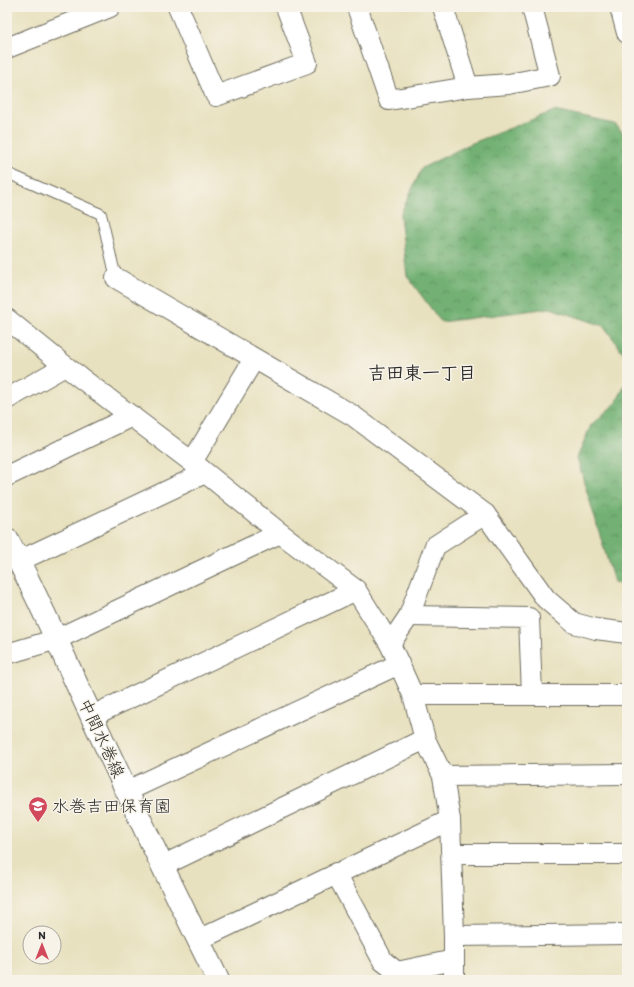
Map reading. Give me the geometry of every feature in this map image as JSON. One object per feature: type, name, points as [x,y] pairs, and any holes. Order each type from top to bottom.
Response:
[{"type":"main road","name":"中間水巻線","points":[[7,539],[57,639],[162,866],[218,980]]},
{"type":"street","points":[[7,48],[110,7]]},
{"type":"street","points":[[178,7],[216,96],[307,63],[286,7]]},
{"type":"street","points":[[357,7],[389,100],[468,87],[509,84],[550,76],[532,7]]},
{"type":"street","points":[[443,7],[468,87]]},
{"type":"street","points":[[620,7],[627,33]]},
{"type":"street","points":[[116,278],[352,415],[485,514],[546,599],[574,622],[596,629],[627,633]]},
{"type":"street","points":[[7,319],[65,366],[199,468],[280,533],[356,590],[390,644],[413,695],[425,739],[443,776],[450,820],[452,854],[454,980]]},
{"type":"street","points":[[19,561],[199,468],[254,359]]},
{"type":"street","points":[[7,399],[65,366]]},
{"type":"street","points":[[7,476],[132,416]]},
{"type":"street","points":[[390,644],[409,616],[435,546],[485,514]]},
{"type":"street","points":[[7,654],[57,639],[280,533]]},
{"type":"street","points":[[92,716],[356,590]]},
{"type":"street","points":[[409,616],[529,618],[532,694]]},
{"type":"street","points":[[127,791],[399,664]]},
{"type":"street","points":[[413,695],[627,695]]},
{"type":"street","points":[[162,866],[425,739]]},
{"type":"street","points":[[443,776],[627,774]]},
{"type":"street","points":[[198,940],[450,820]]},
{"type":"street","points":[[452,854],[627,854]]},
{"type":"street","points":[[336,873],[383,961],[397,972],[454,960]]},
{"type":"street","points":[[454,936],[627,934]]},
{"type":"lane","points":[[7,173],[101,214],[116,278]]},
{"type":"green space","points":[[554,111],[615,124],[627,137],[627,358],[604,326],[550,308],[441,322],[407,276],[400,215],[422,168],[470,144]]},
{"type":"green space","points":[[627,381],[627,587],[614,582],[577,458],[591,425],[616,403]]},
{"type":"place","name":"水巻吉田保育園","points":[[38,823]]},
{"type":"district","name":"吉田東一丁目","points":[[422,373]]}]
